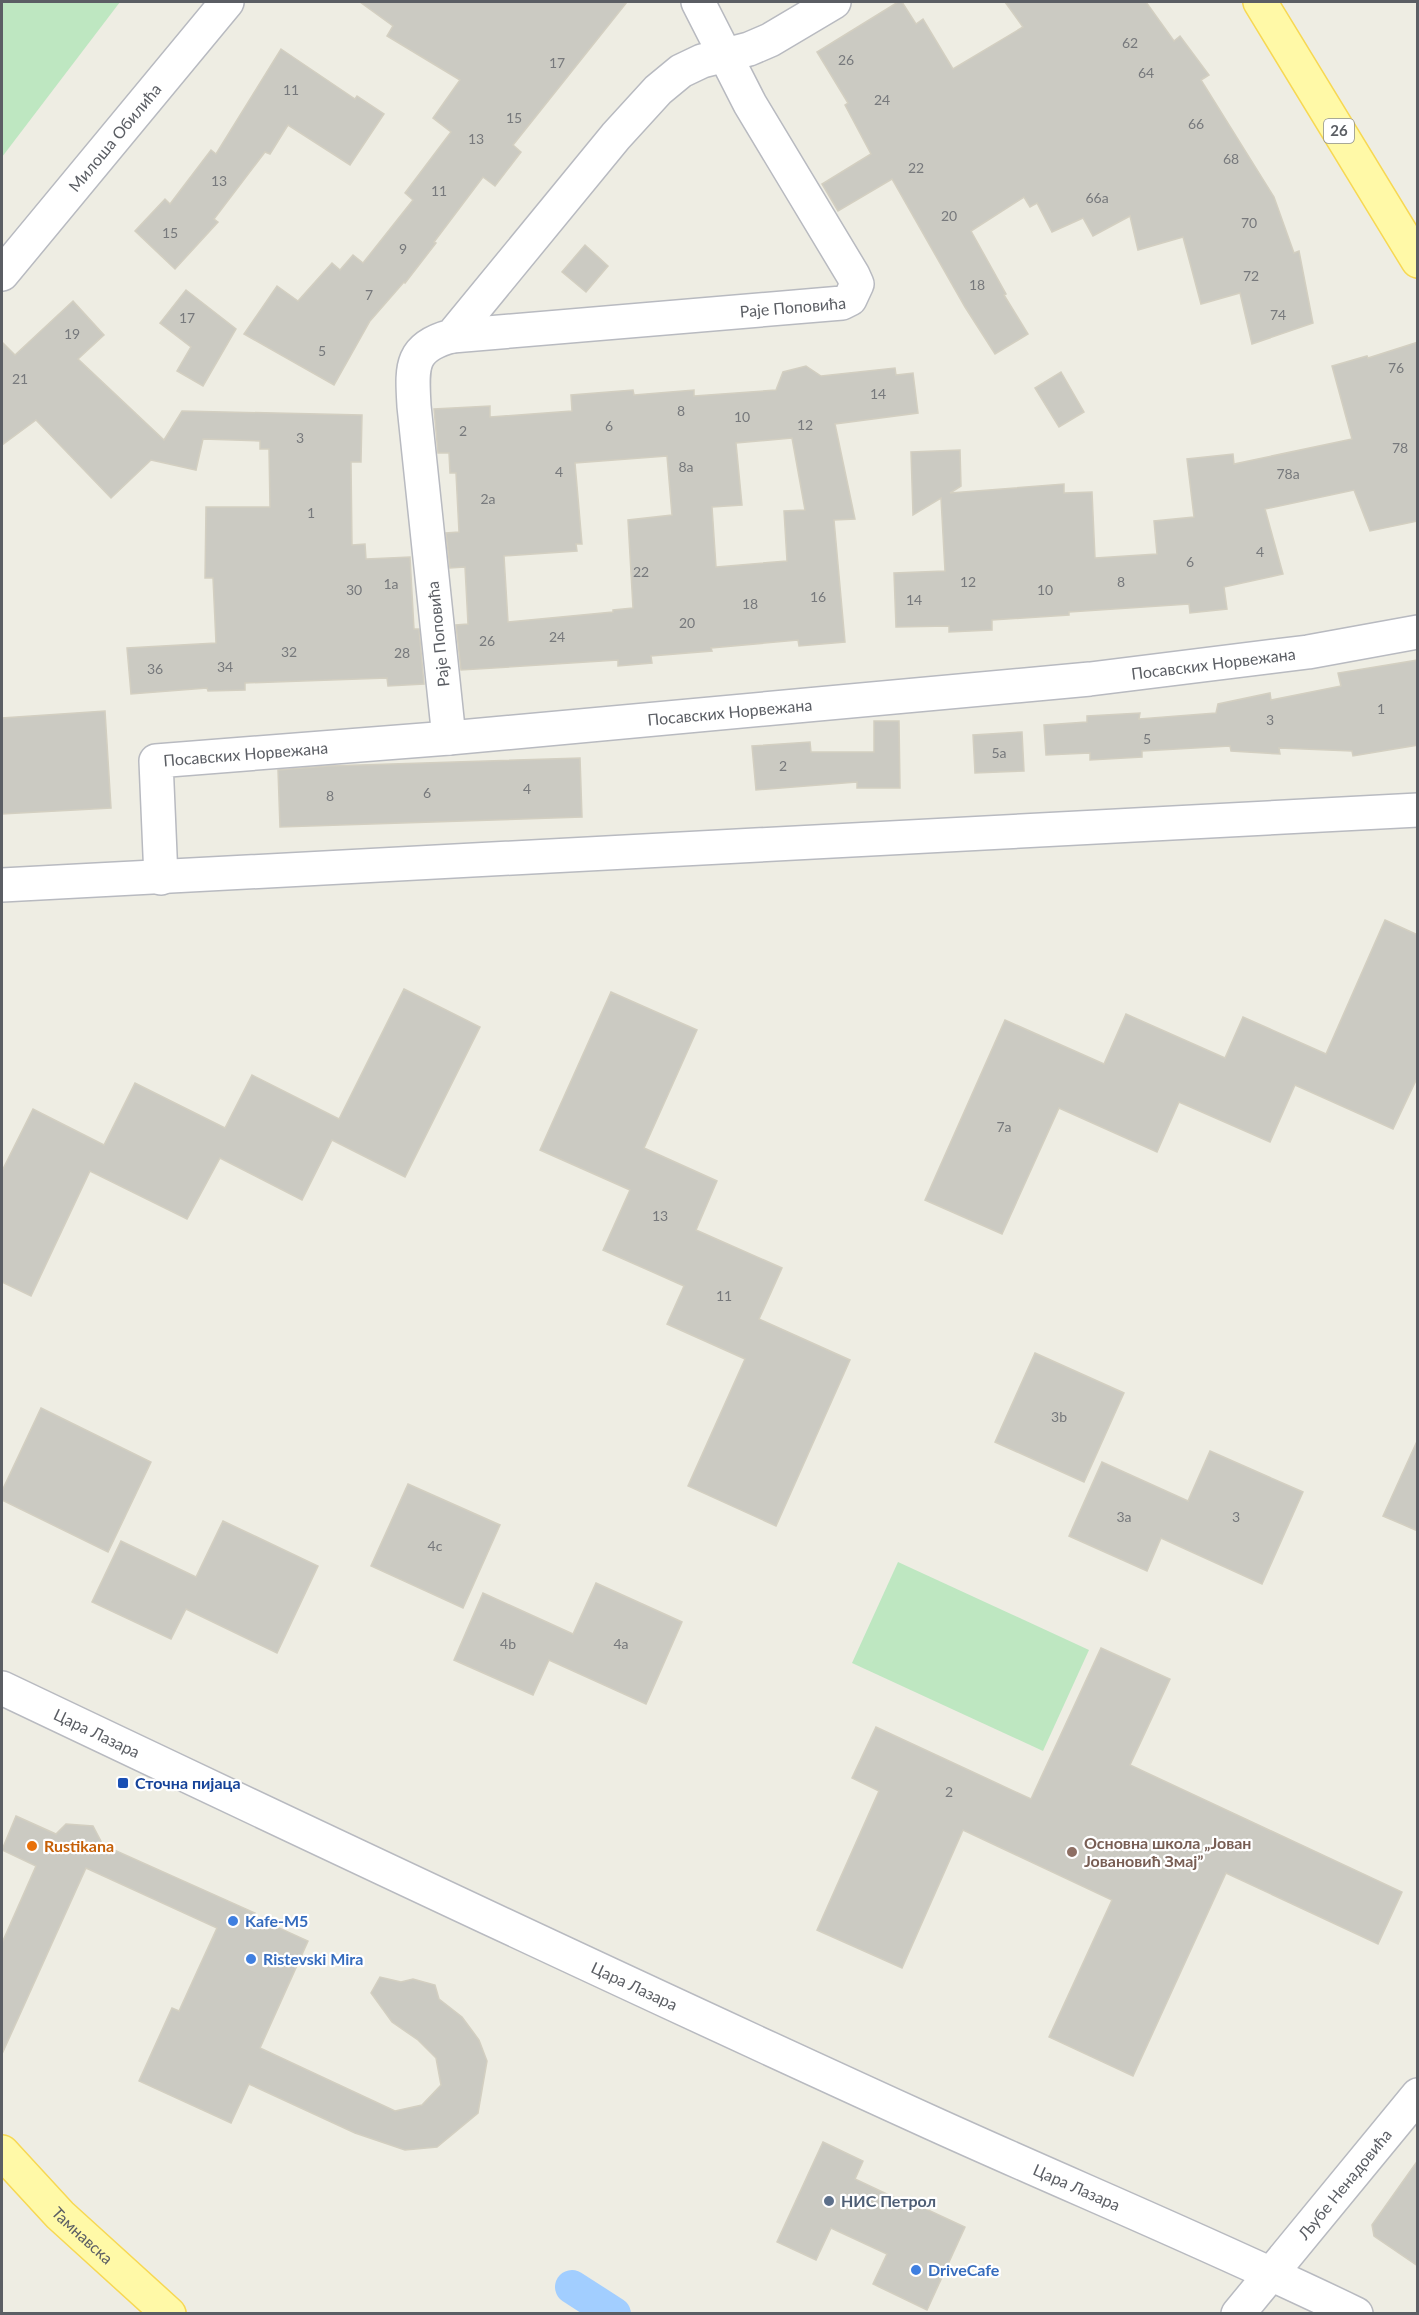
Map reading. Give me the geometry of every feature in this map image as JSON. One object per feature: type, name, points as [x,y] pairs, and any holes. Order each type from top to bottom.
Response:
[{"type":"main road","name":"26","points":[[1260,2],[1418,261]]},
{"type":"main road","name":"Тамнавска","points":[[2,2152],[60,2215],[169,2313]]},
{"type":"street","name":"Милоша Обилића","points":[[2,274],[227,2]]},
{"type":"street","points":[[698,2],[725,54]]},
{"type":"street","name":"Раје Поповића","points":[[452,336],[616,135],[658,90],[681,71],[702,61],[749,49],[770,40],[834,2]]},
{"type":"street","name":"Раје Поповића","points":[[449,738],[414,406],[412,370],[425,348],[436,340],[452,336],[842,303],[850,299],[857,284],[854,275],[750,104],[725,54]]},
{"type":"street","name":"Посавских Норвежана","points":[[161,878],[156,761],[449,738],[1090,679],[1308,652],[1418,632]]},
{"type":"street","points":[[2,885],[1418,810]]},
{"type":"street","name":"Цара Лазара","points":[[2,1688],[390,1873],[932,2123],[1273,2273],[1356,2313]]},
{"type":"street","name":"Љубе Ненадовића","points":[[1238,2313],[1418,2095]]},
{"type":"green space","points":[[2,2],[120,2],[2,157]]},
{"type":"green space","points":[[898,1562],[1089,1650],[1043,1751],[852,1663]]},
{"type":"building","points":[[360,2],[627,2],[513,145],[521,152],[495,186],[483,177],[405,283],[370,321],[334,385],[244,334],[277,286],[298,301],[332,263],[340,270],[353,255],[363,263],[413,200],[405,193],[451,132],[433,118],[460,80],[387,36],[393,26]]},
{"type":"building","points":[[898,2],[902,2],[916,24],[923,19],[953,69],[1023,27],[1005,2],[1146,2],[1174,41],[1180,36],[1209,75],[1201,80],[1274,197],[1294,253],[1299,251],[1313,323],[1252,344],[1240,293],[1201,304],[1183,237],[1138,250],[1130,216],[1093,236],[1083,218],[1052,232],[1037,203],[1030,207],[1024,197],[971,231],[1006,294],[1004,295],[1028,334],[995,354],[965,307],[892,179],[838,211],[822,184],[871,154],[845,105],[848,103],[817,52]]},
{"type":"building","points":[[281,49],[355,99],[357,96],[384,114],[350,165],[288,125],[270,154],[265,152],[214,219],[218,222],[175,269],[135,231],[165,199],[170,204],[211,150],[216,154]]},
{"type":"building","points":[[585,245],[608,266],[586,292],[562,272]]},
{"type":"building","points":[[186,290],[236,329],[203,386],[177,371],[191,347],[160,323]]},
{"type":"building","points":[[73,301],[104,335],[78,359],[164,440],[182,411],[362,415],[361,462],[351,462],[352,545],[365,544],[366,559],[410,557],[414,629],[419,629],[424,684],[388,686],[387,678],[245,683],[245,690],[208,691],[207,688],[131,694],[127,648],[216,643],[213,578],[205,578],[206,507],[270,507],[269,449],[260,449],[260,441],[203,439],[196,470],[151,460],[111,498],[36,420],[2,445],[2,342],[15,355]]},
{"type":"building","points":[[1418,342],[1418,521],[1370,531],[1354,490],[1265,509],[1283,574],[1224,587],[1227,609],[1190,613],[1189,604],[1069,612],[1069,615],[992,620],[992,630],[949,632],[949,626],[896,627],[894,573],[945,571],[941,498],[913,515],[911,452],[960,450],[961,486],[950,493],[1064,484],[1064,493],[1092,492],[1095,558],[1157,554],[1154,521],[1194,517],[1187,459],[1233,454],[1234,464],[1352,439],[1332,366],[1367,356],[1368,358]]},
{"type":"building","points":[[806,366],[821,376],[895,368],[896,375],[913,373],[918,413],[835,424],[855,519],[834,520],[845,642],[799,646],[798,640],[711,648],[712,651],[651,656],[652,663],[618,666],[618,660],[461,670],[456,625],[468,624],[465,567],[450,568],[446,533],[459,532],[456,473],[450,473],[449,453],[438,453],[434,409],[490,406],[490,417],[572,411],[571,395],[633,390],[634,395],[694,390],[694,396],[776,390],[783,372]],"holes":[[[792,438],[805,510],[784,511],[787,561],[716,567],[712,507],[742,505],[736,443]],[[667,456],[672,515],[628,520],[633,608],[508,622],[504,556],[577,551],[576,544],[582,544],[575,463]]]},
{"type":"building","points":[[1061,372],[1084,412],[1059,427],[1035,388]]},
{"type":"building","points":[[1418,660],[1418,745],[1353,756],[1352,751],[1279,748],[1280,754],[1231,751],[1230,746],[1142,751],[1142,757],[1090,760],[1090,753],[1046,755],[1044,725],[1087,722],[1087,716],[1140,713],[1139,719],[1216,713],[1218,704],[1270,693],[1271,700],[1341,686],[1338,673]]},
{"type":"building","points":[[105,711],[111,808],[2,814],[2,718]]},
{"type":"building","points":[[874,721],[899,721],[900,788],[857,788],[857,782],[756,790],[752,746],[810,742],[811,752],[874,752]]},
{"type":"building","points":[[1022,732],[1024,771],[975,773],[973,735]]},
{"type":"building","points":[[580,758],[582,817],[280,827],[278,770],[328,766]]},
{"type":"building","points":[[1385,920],[1418,935],[1418,1076],[1393,1129],[1295,1085],[1270,1142],[1179,1102],[1157,1152],[1059,1108],[1002,1234],[925,1200],[1005,1020],[1104,1064],[1126,1014],[1225,1058],[1243,1017],[1326,1054]]},
{"type":"building","points":[[404,989],[480,1027],[405,1177],[332,1140],[302,1200],[220,1158],[187,1219],[90,1171],[31,1296],[2,1282],[2,1171],[33,1109],[104,1145],[135,1083],[225,1128],[252,1075],[339,1119]]},
{"type":"building","points":[[611,992],[697,1030],[644,1148],[717,1181],[696,1230],[782,1268],[759,1319],[850,1360],[776,1526],[688,1486],[745,1359],[667,1324],[684,1286],[603,1250],[630,1190],[540,1150]]},
{"type":"building","points":[[1035,1353],[1124,1393],[1084,1482],[995,1442]]},
{"type":"building","points":[[41,1408],[151,1462],[108,1552],[2,1500],[2,1491]]},
{"type":"building","points":[[1418,1439],[1418,1531],[1383,1516]]},
{"type":"building","points":[[1210,1451],[1303,1492],[1262,1584],[1161,1538],[1147,1571],[1069,1536],[1102,1462],[1188,1501]]},
{"type":"building","points":[[408,1484],[500,1525],[463,1608],[371,1566]]},
{"type":"building","points":[[223,1521],[318,1566],[277,1653],[186,1609],[171,1639],[92,1602],[121,1541],[196,1577]]},
{"type":"building","points":[[596,1583],[682,1622],[646,1704],[549,1660],[533,1695],[454,1660],[483,1593],[573,1634]]},
{"type":"building","points":[[1101,1648],[1170,1679],[1130,1765],[1402,1892],[1378,1944],[1226,1873],[1133,2076],[1049,2037],[1112,1900],[963,1830],[902,1968],[817,1930],[879,1791],[852,1778],[876,1727],[1031,1799]]},
{"type":"building","points":[[16,1816],[56,1834],[66,1824],[93,1826],[103,1845],[255,1913],[253,1916],[308,1941],[260,2048],[395,2111],[422,2105],[441,2085],[436,2058],[418,2040],[392,2022],[371,1993],[380,1977],[401,1982],[413,1979],[435,1985],[439,1999],[462,2017],[479,2040],[487,2061],[478,2113],[437,2147],[405,2150],[355,2133],[249,2084],[231,2123],[139,2081],[172,2008],[179,2011],[217,1928],[86,1868],[2,2054],[2,1943],[36,1866],[2,1850]]},
{"type":"building","points":[[823,2142],[863,2161],[855,2179],[910,2205],[911,2202],[965,2227],[927,2310],[873,2284],[887,2254],[831,2228],[816,2260],[777,2242]]},
{"type":"building","points":[[1418,2160],[1418,2266],[1374,2236],[1372,2225]]},
{"type":"waterway","points":[[572,2287],[614,2314]]},
{"type":"place","name":"Сточна пијаца","points":[[123,1783]]},
{"type":"place","name":"Rustikana","points":[[32,1846]]},
{"type":"place","name":"Основна школа „Јован Јовановић Змај”","points":[[1072,1852]]},
{"type":"place","name":"Kafe-M5","points":[[233,1921]]},
{"type":"place","name":"Ristevski Mira","points":[[251,1959]]},
{"type":"place","name":"НИС Петрол","points":[[829,2201]]},
{"type":"place","name":"DriveCafe","points":[[916,2270]]}]
